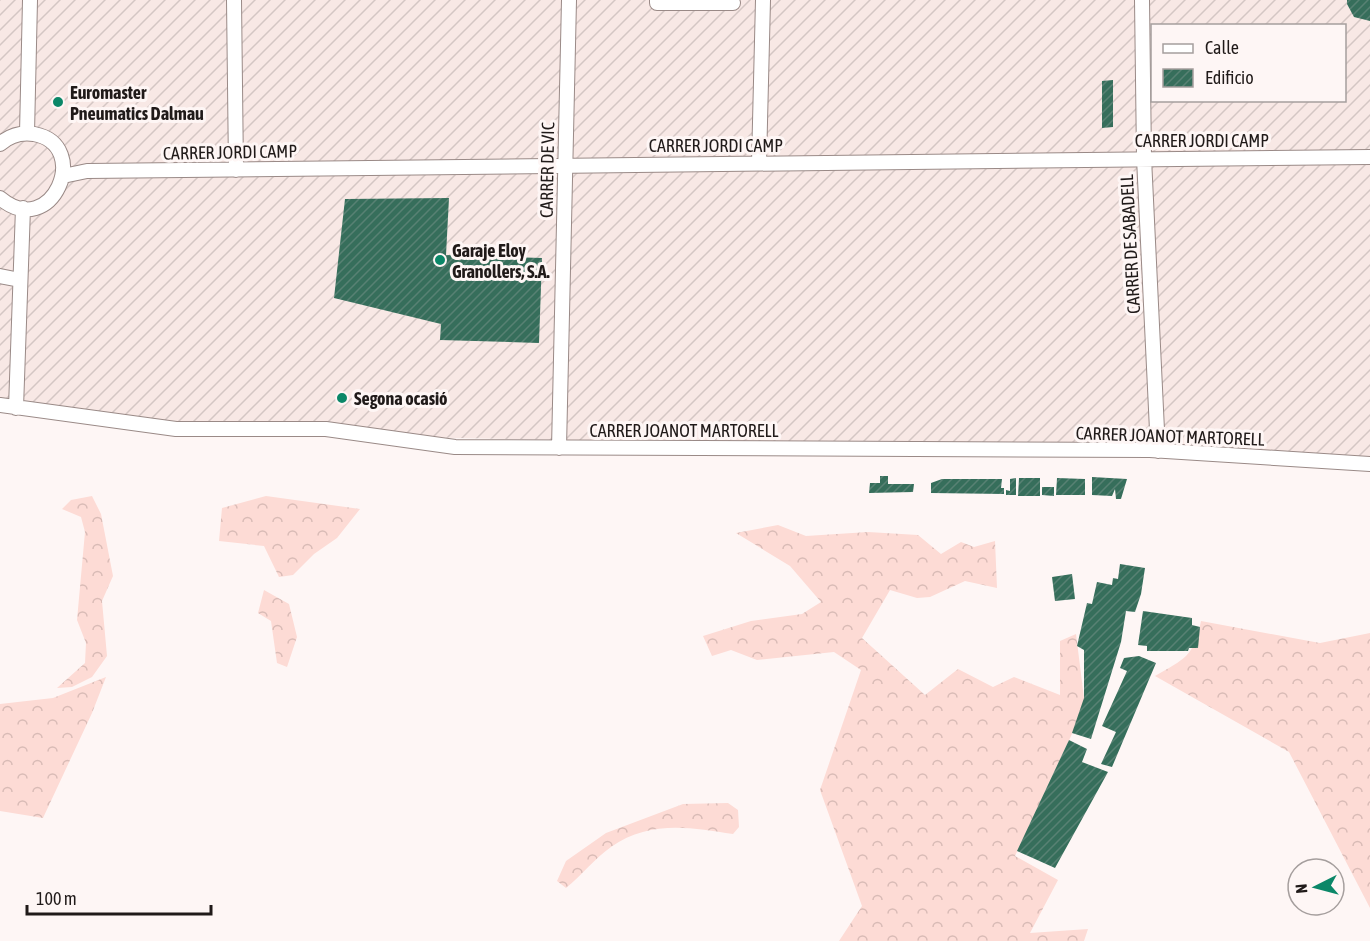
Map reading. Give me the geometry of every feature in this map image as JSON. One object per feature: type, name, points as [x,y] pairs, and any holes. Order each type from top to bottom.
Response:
[{"type":"street","points":[[27,133],[30,0]]},
{"type":"street","points":[[234,0],[236,170]]},
{"type":"street","name":"CARRER DE VIC","points":[[559,448],[569,0]]},
{"type":"street","points":[[657,0],[657,3],[733,3]]},
{"type":"street","points":[[759,163],[763,0]]},
{"type":"street","name":"CARRER DE SABADELL","points":[[1142,0],[1144,158],[1158,451]]},
{"type":"street","points":[[0,198],[11,206],[34,208],[54,196],[63,176],[63,163],[50,142],[39,135],[27,133],[2,140]]},
{"type":"street","name":"CARRER JORDI CAMP","points":[[63,176],[87,171],[565,164],[1370,157]]},
{"type":"street","points":[[16,408],[23,208]]},
{"type":"street","points":[[0,276],[20,280]]},
{"type":"street","name":"CARRER JOANOT MARTORELL","points":[[0,405],[176,429],[326,429],[455,447],[1158,451],[1370,465]]},
{"type":"shaded area","points":[[0,0],[1370,0],[1370,464],[1158,451],[405,437],[176,429],[0,405]]},
{"type":"green space","points":[[92,496],[101,514],[113,576],[102,601],[107,656],[92,677],[72,687],[57,688],[85,663],[86,643],[77,620],[85,532],[81,517],[62,509],[71,500]]},
{"type":"green space","points":[[266,496],[360,509],[337,538],[314,554],[293,575],[279,577],[264,546],[219,541],[222,508]]},
{"type":"green space","points":[[778,525],[806,536],[868,532],[918,535],[941,554],[961,542],[974,547],[995,541],[997,588],[965,581],[930,597],[917,598],[890,590],[862,638],[925,695],[958,669],[993,687],[1014,677],[1060,695],[1060,641],[1076,634],[1085,706],[1015,856],[1058,880],[1030,933],[1088,929],[1084,941],[839,941],[862,906],[820,790],[861,670],[834,652],[757,660],[731,650],[712,656],[703,636],[751,621],[802,614],[821,602],[790,566],[736,533]]},
{"type":"green space","points":[[264,590],[289,604],[297,637],[287,667],[277,663],[271,621],[258,613]]},
{"type":"green space","points":[[1201,621],[1320,643],[1370,633],[1370,908],[1346,862],[1346,857],[1344,857],[1289,752],[1155,676],[1186,656],[1198,633]]},
{"type":"green space","points":[[106,677],[92,713],[43,818],[0,811],[0,704],[53,698]]},
{"type":"green space","points":[[728,803],[738,810],[739,827],[733,834],[686,828],[655,829],[640,833],[625,838],[605,851],[566,888],[557,881],[566,861],[606,833],[683,804]]},
{"type":"building","points":[[1347,0],[1370,0],[1370,21],[1354,17]]},
{"type":"building","points":[[1113,80],[1113,127],[1102,128],[1102,81]]},
{"type":"building","points":[[449,198],[446,255],[542,258],[539,343],[440,340],[441,324],[334,298],[345,199]]},
{"type":"building","points":[[880,476],[888,476],[888,484],[914,484],[913,492],[869,493],[870,483],[880,483]]},
{"type":"building","points":[[1092,477],[1127,479],[1121,499],[1116,499],[1115,489],[1112,496],[1092,495]]},
{"type":"building","points":[[1016,478],[1016,495],[1006,495],[1006,490],[1010,491],[1010,479]]},
{"type":"building","points":[[1019,478],[1040,478],[1040,496],[1018,496]]},
{"type":"building","points":[[1057,478],[1085,479],[1085,495],[1056,495]]},
{"type":"building","points":[[942,479],[1002,479],[1001,488],[1004,488],[1004,494],[931,493],[931,483]]},
{"type":"building","points":[[1042,487],[1054,487],[1054,496],[1042,495]]},
{"type":"building","points":[[1120,564],[1145,568],[1141,594],[1135,612],[1126,611],[1121,642],[1091,739],[1072,733],[1084,698],[1084,650],[1077,646],[1087,603],[1092,604],[1097,582],[1112,585],[1113,578],[1118,579]]},
{"type":"building","points":[[1072,574],[1075,599],[1055,601],[1052,577]]},
{"type":"building","points":[[1143,611],[1192,618],[1192,625],[1200,627],[1198,648],[1189,648],[1188,651],[1147,651],[1147,646],[1138,645]]},
{"type":"building","points":[[1139,656],[1156,663],[1112,767],[1101,764],[1116,732],[1102,726],[1127,671],[1120,668],[1124,658]]},
{"type":"building","points":[[1069,740],[1087,749],[1082,762],[1108,772],[1055,868],[1017,851]]},
{"type":"place","name":"Euromaster Pneumatics Dalmau","points":[[58,102]]},
{"type":"place","name":"Garaje Eloy Granollers, S.A.","points":[[440,260]]},
{"type":"place","name":"Segona ocasió","points":[[342,398]]}]
